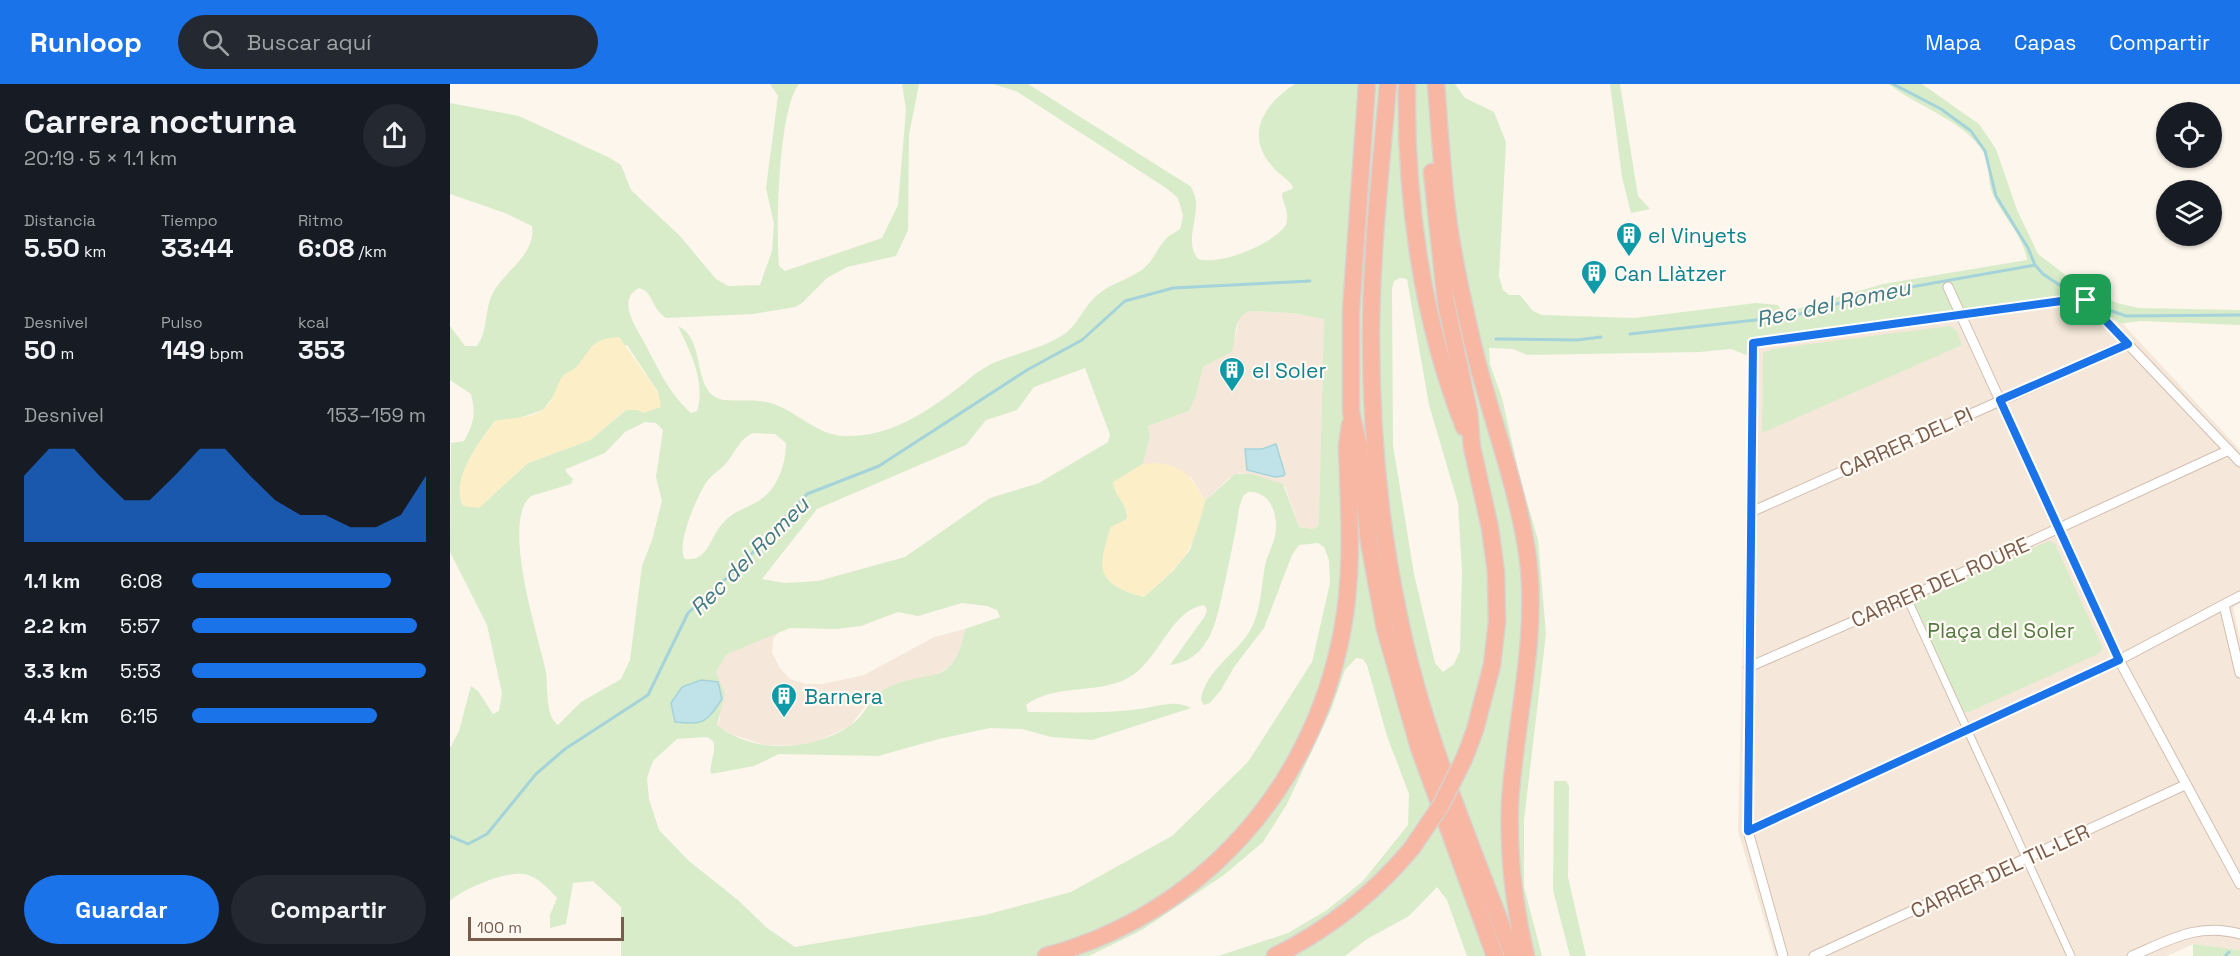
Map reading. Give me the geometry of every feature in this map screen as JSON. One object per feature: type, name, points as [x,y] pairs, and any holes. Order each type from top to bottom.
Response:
[{"type":"highway","points":[[1046,956],[1074,948],[1117,930],[1183,890],[1216,864],[1275,797],[1300,753],[1323,701],[1342,630],[1347,589],[1347,446],[1351,412],[1351,311],[1367,84]]},
{"type":"highway","points":[[1388,84],[1375,236],[1371,337],[1375,443],[1388,555],[1400,621],[1433,738],[1513,956]]},
{"type":"highway","points":[[1407,84],[1410,183],[1425,292],[1450,392],[1472,447]]},
{"type":"highway","points":[[1275,956],[1307,940],[1360,903],[1412,848],[1441,805],[1464,759],[1484,700],[1497,621],[1495,561],[1472,447],[1469,412],[1440,262],[1433,194],[1431,124],[1435,84]]},
{"type":"highway","points":[[1435,84],[1445,194],[1455,262],[1475,352],[1508,468],[1528,559],[1529,639],[1512,779],[1510,827],[1512,882],[1526,956]]},
{"type":"highway","points":[[1351,412],[1359,447],[1369,542],[1384,629],[1419,748],[1496,956]]},
{"type":"street","points":[[1948,287],[1959,316],[2119,660],[2240,884]]},
{"type":"street","points":[[1783,956],[1748,831],[1753,343],[2086,300],[2240,462]]},
{"type":"street","name":"CARRER DEL PI","points":[[1751,512],[2128,344]]},
{"type":"street","name":"CARRER DEL ROURE","points":[[1749,667],[1906,598],[2229,450]]},
{"type":"street","points":[[1748,831],[2119,660],[2240,596]]},
{"type":"street","points":[[1906,598],[2071,956]]},
{"type":"street","points":[[2224,605],[2240,674]]},
{"type":"street","name":"CARRER DEL TIL·LER","points":[[1814,956],[2185,785]]},
{"type":"street","points":[[2132,956],[2178,935],[2200,929],[2240,934]]},
{"type":"shaded area","points":[[2089,292],[2118,324],[2123,324],[2240,450],[2240,603],[2233,607],[2240,639],[2240,950],[2193,944],[2167,956],[1775,956],[1738,831],[1750,338]]},
{"type":"shaded area","points":[[1251,311],[1290,313],[1324,319],[1321,518],[1319,525],[1313,529],[1299,527],[1285,486],[1267,479],[1239,473],[1229,478],[1205,501],[1191,477],[1143,464],[1150,436],[1148,426],[1189,411],[1196,396],[1203,367],[1232,352],[1239,320],[1243,313]]},
{"type":"shaded area","points":[[965,629],[959,656],[953,665],[933,676],[905,681],[887,688],[871,699],[850,726],[818,741],[805,746],[765,745],[733,735],[717,725],[720,720],[716,672],[727,654],[743,645],[779,632],[773,639],[772,653],[780,668],[790,679],[806,684],[822,684],[864,675],[934,637]]},
{"type":"green space","points":[[770,84],[799,84],[792,98],[787,118],[780,171],[779,266],[785,271],[882,238],[898,205],[906,110],[902,84],[919,84],[909,135],[908,230],[896,256],[847,267],[827,278],[795,307],[753,314],[666,318],[644,290],[639,288],[632,293],[628,306],[633,321],[664,379],[691,413],[697,411],[700,389],[692,356],[678,326],[687,332],[692,341],[704,384],[717,398],[771,403],[824,431],[844,436],[860,436],[890,429],[918,415],[991,364],[1048,343],[1066,333],[1096,296],[1144,268],[1167,238],[1180,229],[1183,216],[1180,205],[1177,197],[1166,188],[1016,91],[992,84],[1028,84],[1190,186],[1195,195],[1196,204],[1192,232],[1193,250],[1198,259],[1208,260],[1245,252],[1270,239],[1286,225],[1287,215],[1282,193],[1292,189],[1293,186],[1274,169],[1264,154],[1259,131],[1267,110],[1275,100],[1295,84],[1455,84],[1465,98],[1494,112],[1506,142],[1499,276],[1503,290],[1509,295],[1520,295],[1533,311],[1542,315],[1634,318],[1756,303],[1778,305],[1783,313],[1883,284],[2027,260],[2022,243],[1993,195],[1983,151],[1963,130],[1889,84],[1922,84],[1979,124],[1996,149],[2017,210],[2038,254],[2080,286],[2117,303],[2139,308],[2240,310],[2240,325],[2140,321],[2119,324],[2089,292],[1750,338],[1749,356],[1731,349],[1700,352],[1527,355],[1513,349],[1489,348],[1490,364],[1502,398],[1520,478],[1538,540],[1546,634],[1524,820],[1524,887],[1542,956],[1467,956],[1447,900],[1437,887],[1409,916],[1367,939],[1345,956],[1218,956],[1288,933],[1327,910],[1363,881],[1408,825],[1409,794],[1387,736],[1367,665],[1363,659],[1356,658],[1345,670],[1331,710],[1287,804],[1263,842],[1224,875],[1142,930],[1089,956],[621,956],[621,907],[593,881],[573,883],[566,924],[550,928],[550,915],[557,898],[542,883],[529,875],[516,874],[496,878],[474,886],[450,901],[450,748],[459,731],[471,686],[478,691],[493,714],[499,711],[502,693],[487,625],[450,552],[451,443],[464,441],[472,424],[474,413],[471,394],[450,380],[450,326],[465,346],[477,346],[483,335],[491,297],[529,247],[532,226],[505,213],[450,194],[450,103],[519,116],[621,165],[631,190],[680,236],[716,279],[728,286],[760,285],[772,251],[774,224],[766,188],[778,96]],"holes":[[[1400,278],[1407,279],[1429,405],[1458,503],[1462,572],[1460,651],[1454,664],[1443,672],[1435,663],[1414,574],[1393,445],[1392,289],[1394,281]],[[1251,311],[1291,313],[1324,319],[1319,525],[1313,529],[1299,527],[1283,484],[1253,474],[1235,474],[1205,501],[1190,550],[1173,571],[1144,597],[1117,587],[1105,573],[1103,564],[1111,527],[1127,520],[1126,510],[1114,482],[1143,464],[1150,436],[1148,426],[1189,411],[1196,396],[1203,367],[1232,352],[1236,328],[1241,317]],[[627,345],[658,392],[660,407],[626,410],[590,440],[528,463],[481,505],[461,503],[462,480],[469,459],[495,421],[519,418],[543,410],[553,397],[564,375]],[[1085,368],[1110,435],[1108,442],[1039,483],[990,498],[905,557],[818,581],[785,583],[762,579],[817,509],[966,445],[986,420],[1017,410],[1034,387]],[[645,422],[656,423],[663,430],[656,477],[662,501],[652,540],[642,566],[630,660],[621,679],[581,702],[558,725],[549,708],[546,672],[524,581],[519,529],[522,509],[531,496],[571,484],[573,479],[566,469],[605,453],[625,432]],[[753,433],[775,434],[786,443],[779,477],[763,498],[726,520],[704,552],[693,559],[685,559],[683,552],[685,532],[699,496],[708,480],[726,464],[745,438]],[[1248,492],[1262,495],[1272,506],[1276,520],[1275,536],[1266,562],[1254,622],[1245,638],[1209,680],[1201,700],[1204,705],[1210,703],[1221,690],[1234,667],[1264,628],[1292,555],[1299,545],[1318,543],[1324,547],[1329,560],[1330,583],[1312,662],[1248,762],[1172,836],[1071,892],[985,915],[795,947],[767,928],[739,901],[689,861],[659,830],[649,799],[647,778],[653,761],[677,739],[707,737],[713,741],[711,774],[754,766],[779,754],[878,756],[990,728],[1022,729],[1051,737],[1092,740],[1191,708],[1179,704],[1166,704],[1113,712],[1028,712],[1026,705],[1051,694],[1107,685],[1133,675],[1143,666],[1183,615],[1204,605],[1207,610],[1205,616],[1170,665],[1196,655],[1211,634],[1219,608],[1243,496]],[[962,603],[987,606],[997,610],[1000,617],[965,629],[960,649],[946,670],[900,682],[885,689],[875,697],[856,721],[836,734],[802,744],[766,745],[732,735],[717,725],[725,694],[716,672],[727,654],[790,628],[836,629],[861,626],[898,612],[918,616]]]},
{"type":"green space","points":[[1610,84],[1620,84],[1638,196],[1650,209],[1631,213],[1622,177]]},
{"type":"green space","points":[[1949,326],[1957,331],[1962,345],[1762,433],[1763,353],[1773,349]]},
{"type":"green space","name":"Plaça del Soler","points":[[2049,541],[2055,544],[2103,649],[2098,654],[1969,712],[1964,712],[1913,605],[1915,601]]},
{"type":"green space","points":[[1554,781],[1566,781],[1569,786],[1568,877],[1586,956],[1570,956],[1553,890]]},
{"type":"green space","points":[[2193,944],[2240,950],[2240,956],[2193,956]]},
{"type":"sand","points":[[619,337],[658,392],[661,407],[643,413],[637,410],[626,410],[590,440],[528,463],[479,508],[463,506],[460,484],[463,473],[474,450],[495,421],[526,417],[544,409],[562,377],[575,368],[594,345],[603,340]]},
{"type":"sand","points":[[1157,463],[1175,467],[1187,474],[1205,501],[1196,533],[1185,555],[1178,565],[1144,597],[1117,587],[1109,581],[1102,565],[1111,527],[1127,519],[1126,509],[1115,492],[1113,482],[1143,464]]},
{"type":"water","points":[[1276,444],[1285,474],[1283,476],[1275,477],[1247,470],[1245,449],[1262,449]]},
{"type":"water","points":[[701,680],[718,682],[722,699],[708,718],[703,721],[675,722],[671,703],[682,687]]},
{"type":"waterway","points":[[1893,84],[1941,109],[1971,131],[1985,151],[1996,196],[2028,248],[2035,265],[2043,274],[2061,286]]},
{"type":"waterway","name":"Rec del Romeu","points":[[1630,334],[1792,316],[1877,293],[2035,265]]},
{"type":"waterway","name":"Rec del Romeu","points":[[450,836],[468,844],[487,834],[536,774],[565,749],[648,695],[688,613],[744,562],[807,494],[879,466],[1027,370],[1082,340],[1125,301],[1173,288],[1310,281]]},
{"type":"waterway","name":"Rec del Romeu","points":[[2109,310],[2126,316],[2240,315]]},
{"type":"waterway","name":"Rec del Romeu","points":[[1496,339],[1577,340],[1601,337]]},
{"type":"waterway","points":[[2225,956],[2229,952]]},
{"type":"place","name":"el Vinyets","points":[[1629,258]]},
{"type":"place","name":"Can Llàtzer","points":[[1594,296]]},
{"type":"place","name":"el Soler","points":[[1232,393]]},
{"type":"place","name":"Barnera","points":[[784,719]]},
{"type":"route","points":[[2069,300],[2086,300],[2128,344],[2000,400],[2119,660],[1748,831],[1753,343],[2069,300]]}]
